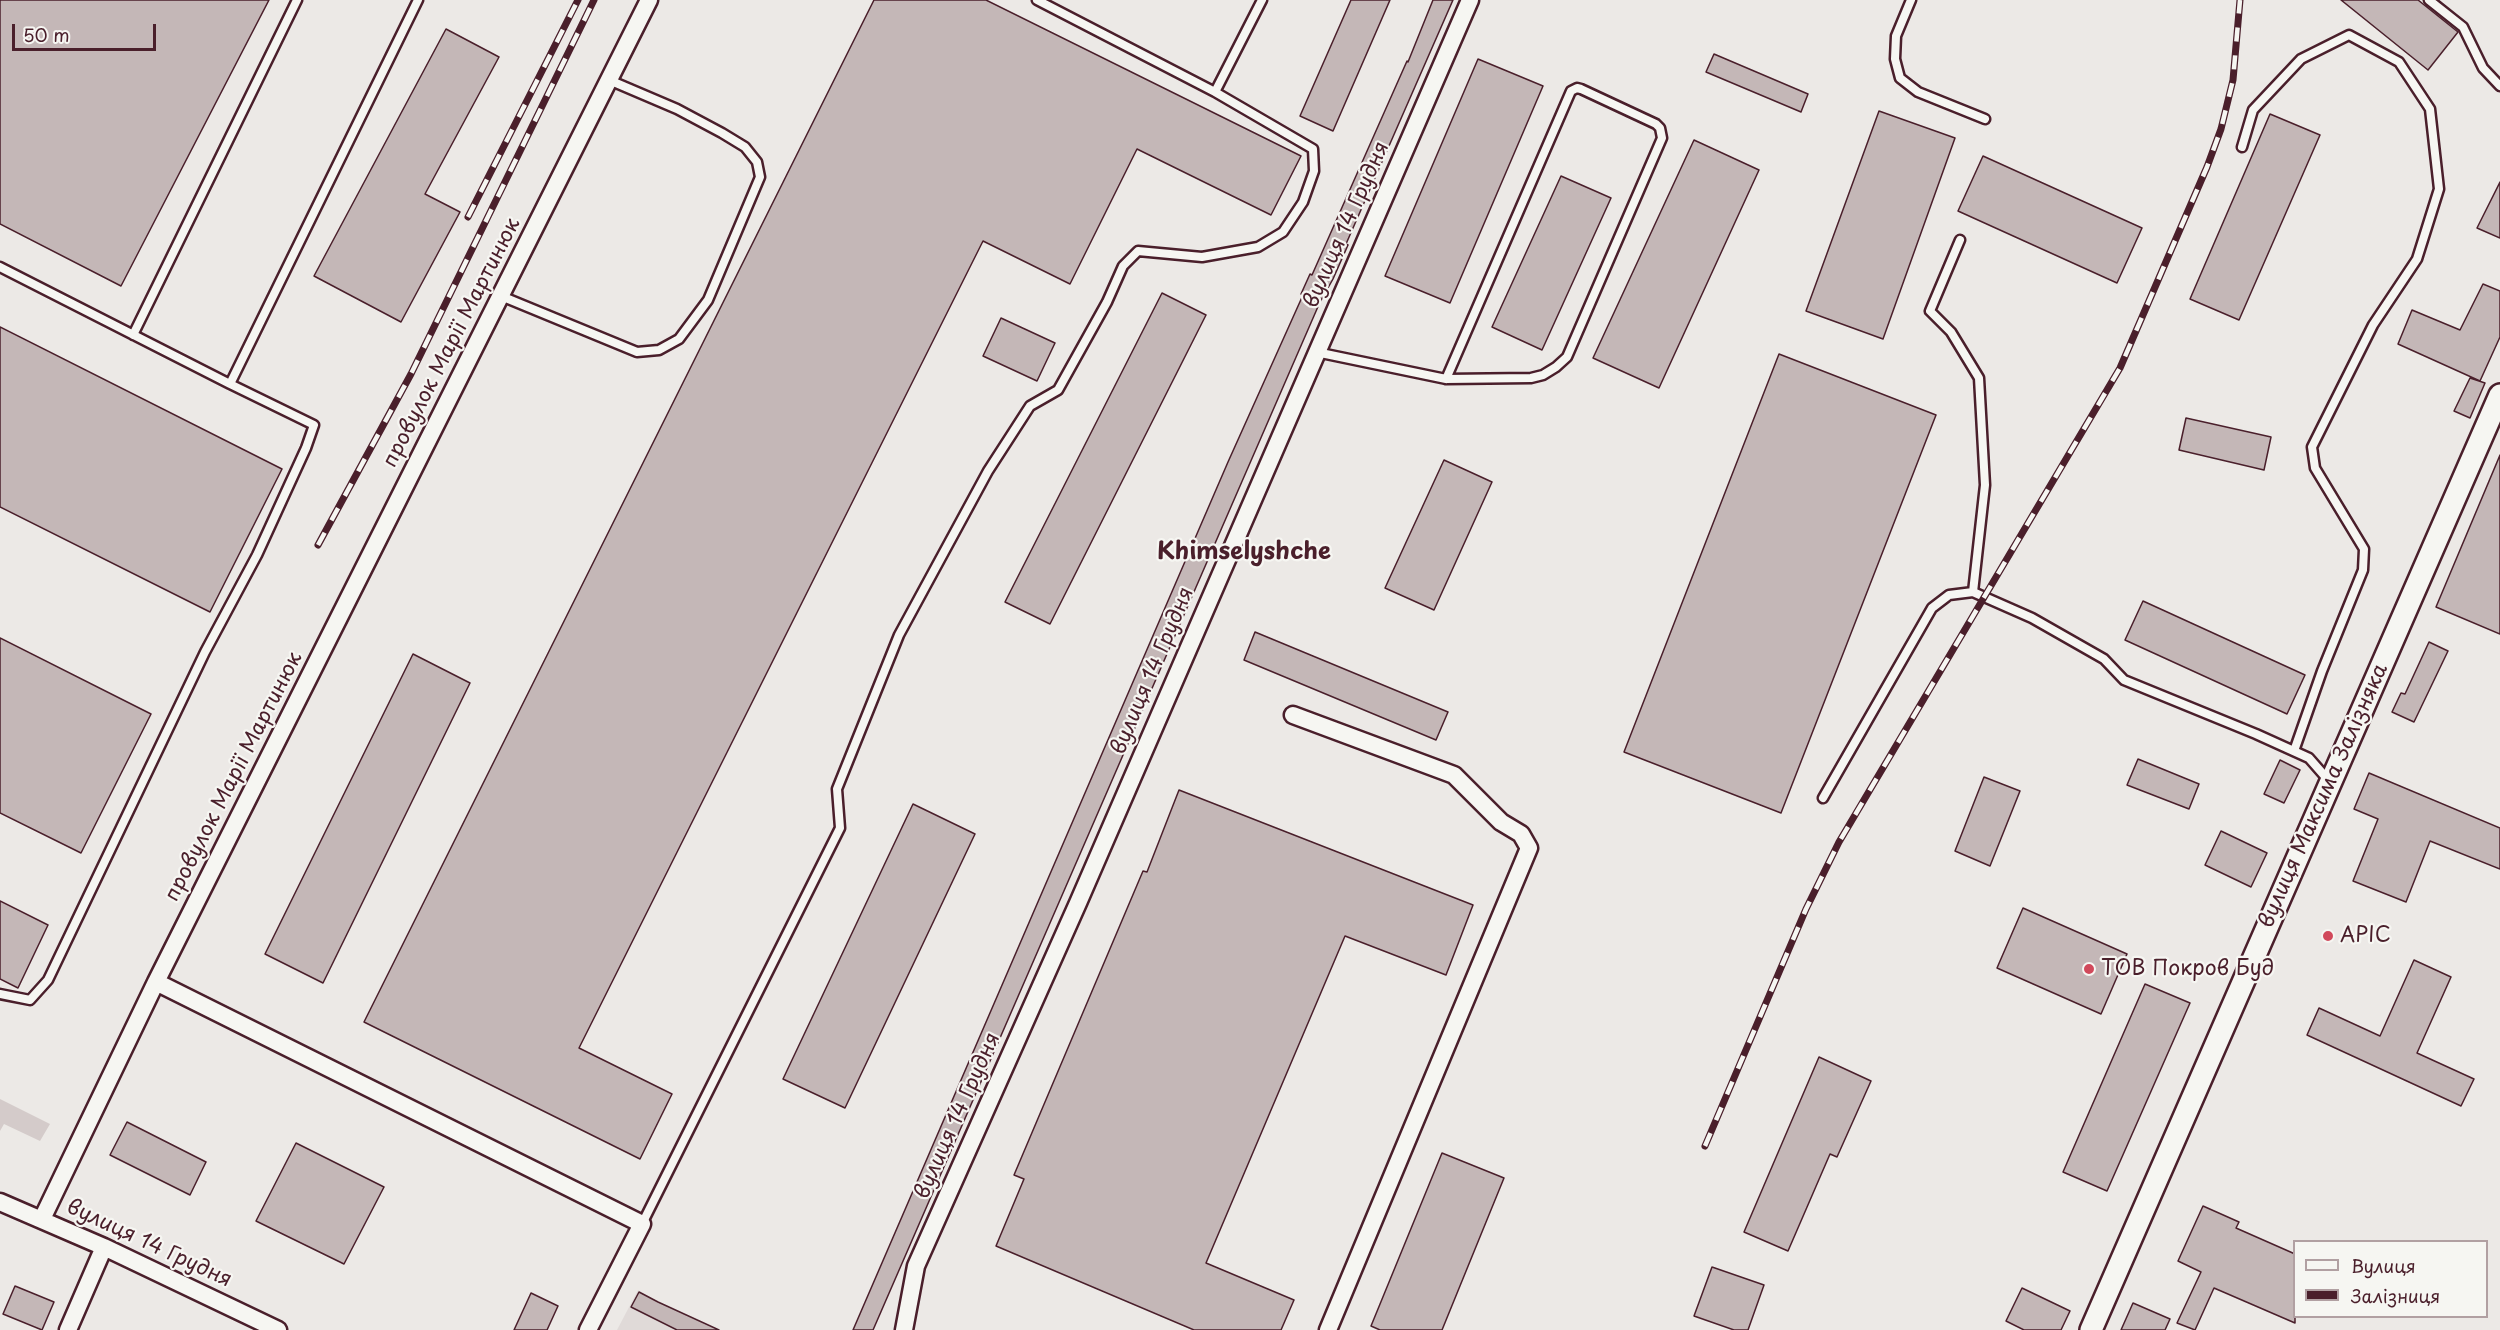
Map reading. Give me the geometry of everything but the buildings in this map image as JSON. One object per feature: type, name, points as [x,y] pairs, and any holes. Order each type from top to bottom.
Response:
[{"type":"street","name":"провулок Марії Мартинюк","points":[[42,1219],[156,982],[649,0]]},
{"type":"street","name":"вулиця 14 Грудня","points":[[904,1330],[916,1266],[1078,903],[1470,0]]},
{"type":"street","name":"вулиця Максима Залізняка","points":[[2091,1330],[2500,395]]},
{"type":"street","points":[[1293,715],[1454,775],[1501,822],[1521,834],[1529,849],[1328,1330]]},
{"type":"street","points":[[156,982],[642,1224],[588,1330]]},
{"type":"street","name":"вулиця 14 Грудня","points":[[0,1202],[104,1247],[278,1330]]},
{"type":"street","points":[[68,1330],[104,1247]]},
{"type":"lane","points":[[133,335],[297,0]]},
{"type":"lane","points":[[230,384],[418,0]]},
{"type":"lane","points":[[642,1224],[840,828],[837,789],[899,635],[988,471],[1030,406],[1058,390],[1107,302],[1123,266],[1138,251],[1202,257],[1258,247],[1283,232],[1303,202],[1314,171],[1313,149],[1215,92],[1037,0]]},
{"type":"lane","points":[[1215,92],[1262,0]]},
{"type":"lane","points":[[1911,0],[1896,36],[1894,59],[1900,78],[1918,92],[1985,119]]},
{"type":"lane","points":[[2429,0],[2463,27],[2483,68],[2500,86]]},
{"type":"lane","points":[[2242,147],[2253,110],[2301,59],[2349,36],[2399,63],[2430,109],[2439,189],[2417,259],[2373,325],[2312,447],[2315,468],[2364,549],[2363,570],[2322,671],[2294,752]]},
{"type":"lane","points":[[501,296],[637,352],[659,350],[679,339],[708,300],[760,177],[757,162],[745,147],[722,133],[677,109],[609,80]]},
{"type":"lane","points":[[1316,352],[1446,378],[1531,378],[1543,375],[1567,357],[1662,138],[1660,128],[1656,124],[1581,89],[1571,91],[1446,378]]},
{"type":"lane","points":[[1960,240],[1930,311],[1951,332],[1979,378],[1985,485],[1973,592]]},
{"type":"lane","points":[[0,267],[314,425],[258,555],[205,652],[48,980],[30,1000],[0,994]]},
{"type":"lane","points":[[1823,798],[1932,608],[1949,595],[1973,592],[2032,618],[2104,659],[2124,680],[2309,758],[2331,782]]},
{"type":"shaded area","points":[[0,1099],[50,1124],[40,1141],[4,1124],[0,1131]]},
{"type":"shaded area","points":[[638,1290],[707,1330],[617,1330]]},
{"type":"railway","points":[[468,217],[578,0]]},
{"type":"railway","points":[[318,545],[411,374],[594,0]]},
{"type":"railway","points":[[1705,1146],[1806,909],[1839,842],[2120,368],[2207,167],[2221,129],[2233,80],[2240,0]]},
{"type":"place","name":"АРІС","points":[[2328,936]]},
{"type":"place","name":"ТОВ Покров Буд","points":[[2089,969]]},
{"type":"district","name":"Khimselyshche","points":[[1244,552]]}]
